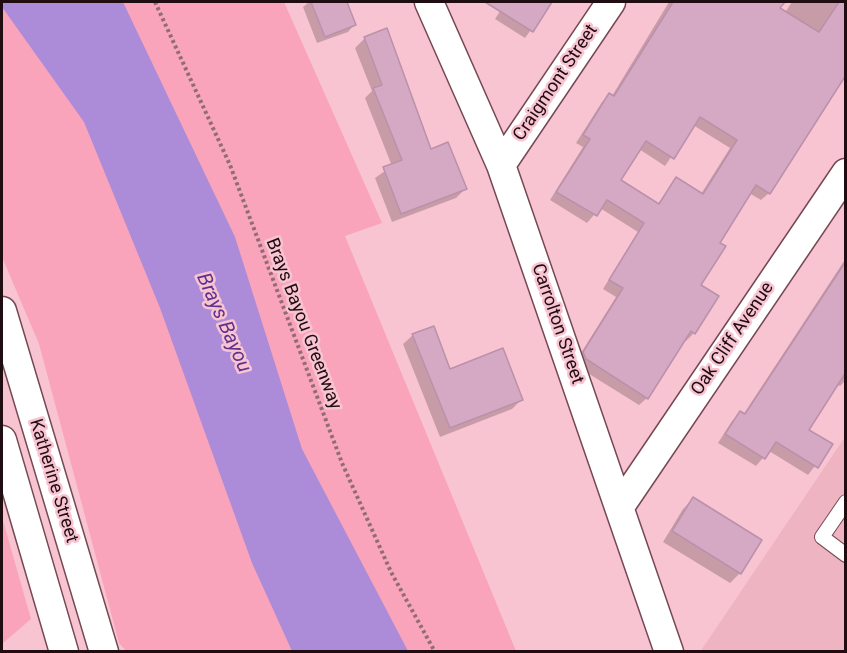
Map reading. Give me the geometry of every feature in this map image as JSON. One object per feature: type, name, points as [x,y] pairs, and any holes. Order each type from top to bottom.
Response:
[{"type":"street","name":"Carrolton Street","points":[[429,2],[501,165],[621,505],[669,651]]},
{"type":"street","name":"Craigmont Street","points":[[501,165],[612,2]]},
{"type":"street","name":"Oak Cliff Avenue","points":[[621,505],[846,173]]},
{"type":"street","name":"Katherine Street","points":[[2,311],[104,651]]},
{"type":"street","name":"Katherine Street","points":[[2,440],[64,651]]},
{"type":"lane","points":[[846,502],[822,537],[846,555]]},
{"type":"path","name":"Brays Bayou Greenway","points":[[155,2],[230,165],[342,463],[391,572],[435,651]]},
{"type":"shaded area","points":[[2,2],[284,2],[382,223],[345,236],[516,651],[127,652],[119,643],[39,344],[2,257]]},
{"type":"shaded area","points":[[845,437],[845,651],[700,652]]},
{"type":"shaded area","points":[[2,517],[31,619],[2,644]]},
{"type":"water","name":"Brays Bayou","points":[[2,2],[123,2],[235,237],[302,449],[408,651],[292,651],[252,563],[160,308],[84,122],[2,7]]},
{"type":"building","points":[[311,2],[347,2],[356,25],[325,37]]},
{"type":"building","points":[[485,2],[552,2],[533,32]]},
{"type":"building","points":[[673,2],[785,2],[780,8],[819,32],[839,2],[846,2],[846,75],[770,194],[756,185],[720,243],[726,246],[701,285],[719,296],[695,334],[691,331],[648,399],[586,359],[583,352],[623,288],[609,280],[644,223],[607,200],[597,216],[556,192],[590,139],[583,135],[609,93],[614,96]],"holes":[[[700,117],[737,140],[703,194],[676,177],[659,204],[621,180],[646,141],[674,159]]]},
{"type":"building","points":[[387,28],[431,149],[448,142],[467,189],[401,214],[383,167],[402,160],[373,88],[382,85],[364,37]]},
{"type":"building","points":[[846,261],[846,372],[809,430],[833,444],[818,468],[776,442],[765,459],[725,434],[740,411],[745,414]]},
{"type":"building","points":[[434,326],[450,369],[503,348],[523,400],[450,428],[412,334]]},
{"type":"building","points":[[693,497],[762,540],[741,574],[672,531]]}]
